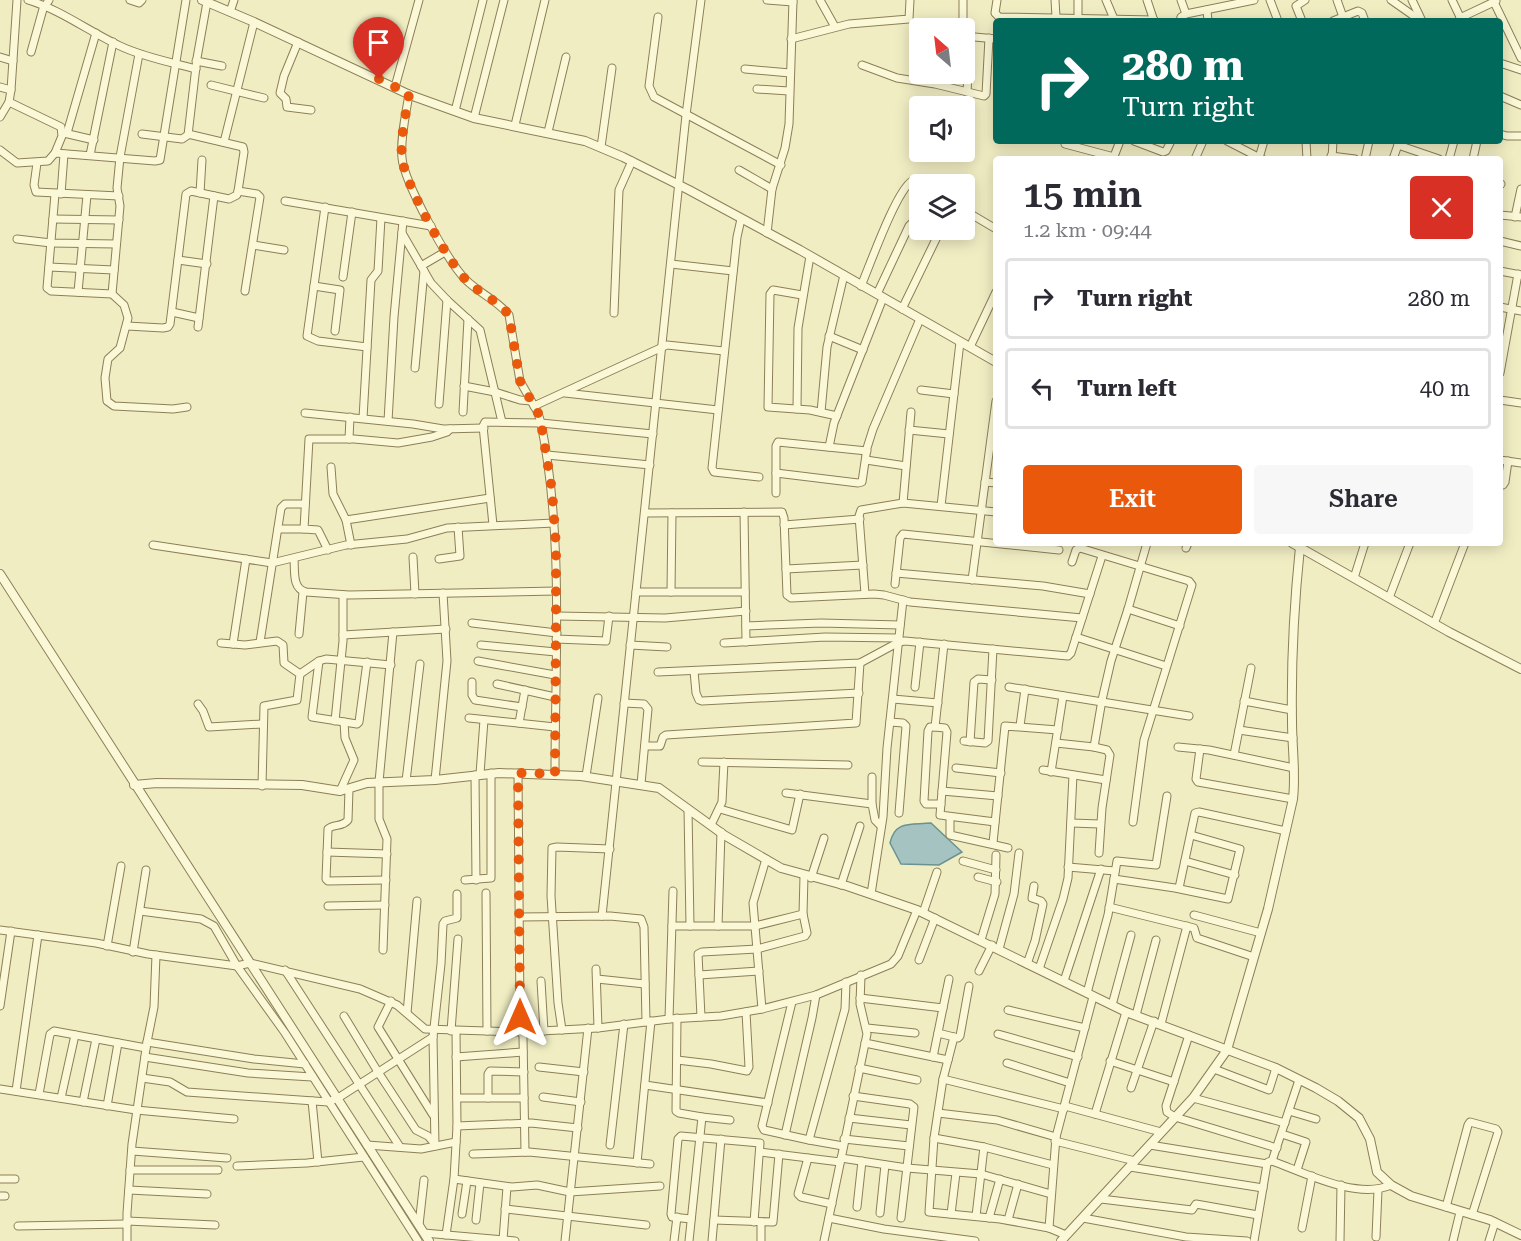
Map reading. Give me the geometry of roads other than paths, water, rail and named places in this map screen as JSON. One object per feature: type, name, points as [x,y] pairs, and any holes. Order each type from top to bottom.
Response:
[{"type":"street","points":[[0,117],[9,102],[11,90],[17,0]]},
{"type":"street","points":[[28,0],[47,3],[96,33],[139,54],[175,63],[222,66]]},
{"type":"street","points":[[130,0],[139,3],[142,0]]},
{"type":"street","points":[[55,153],[158,161],[161,158],[186,0]]},
{"type":"street","points":[[230,12],[234,0]]},
{"type":"street","points":[[395,87],[419,0]]},
{"type":"street","points":[[455,111],[483,0]]},
{"type":"street","points":[[474,118],[504,0]]},
{"type":"street","points":[[515,125],[545,0]]},
{"type":"street","points":[[602,916],[686,115],[701,0]]},
{"type":"street","points":[[767,0],[793,1],[789,124],[781,165],[772,189],[767,233]]},
{"type":"street","points":[[820,0],[836,27]]},
{"type":"street","points":[[791,39],[849,24],[909,19],[910,0]]},
{"type":"street","points":[[963,0],[963,18]]},
{"type":"street","points":[[997,0],[995,15],[999,17],[1078,18],[1078,0]]},
{"type":"street","points":[[1055,0],[1056,17]]},
{"type":"street","points":[[1106,0],[1114,18]]},
{"type":"street","points":[[1147,0],[1153,18]]},
{"type":"street","points":[[1180,0],[1186,14]]},
{"type":"street","points":[[1181,18],[1215,4],[1254,0]]},
{"type":"street","points":[[1270,0],[1277,18]]},
{"type":"street","points":[[1301,18],[1296,6],[1305,0]]},
{"type":"street","points":[[1337,0],[1343,17],[1358,11],[1364,18]]},
{"type":"street","points":[[1391,0],[1417,18]]},
{"type":"street","points":[[1412,0],[1420,18]]},
{"type":"street","points":[[1452,0],[1461,18]]},
{"type":"street","points":[[142,134],[184,139],[188,134],[204,1],[409,94],[474,118],[585,141],[632,161],[810,256],[993,360]]},
{"type":"street","points":[[1463,18],[1495,1],[1503,18]]},
{"type":"street","points":[[31,52],[43,9],[47,3]]},
{"type":"street","points":[[1207,9],[1208,18]]},
{"type":"street","points":[[658,17],[652,51],[650,92],[657,100],[781,165]]},
{"type":"street","points":[[1503,19],[1521,58]]},
{"type":"street","points":[[225,142],[254,22]]},
{"type":"street","points":[[0,150],[17,163],[48,161],[55,153],[65,133],[96,33]]},
{"type":"street","points":[[862,65],[897,78],[983,96],[986,94],[992,38],[975,37]]},
{"type":"street","points":[[90,155],[113,42]]},
{"type":"street","points":[[298,42],[279,93],[286,99],[287,107],[311,110]]},
{"type":"street","points":[[112,294],[119,220],[117,188],[120,157],[139,54]]},
{"type":"street","points":[[0,57],[13,61]]},
{"type":"street","points":[[548,132],[566,57]]},
{"type":"street","points":[[1503,64],[1521,70]]},
{"type":"street","points":[[601,147],[612,68]]},
{"type":"street","points":[[745,69],[790,73]]},
{"type":"street","points":[[967,84],[967,92]]},
{"type":"street","points":[[212,85],[264,98]]},
{"type":"street","points":[[0,87],[11,90]]},
{"type":"street","points":[[757,89],[789,92]]},
{"type":"street","points":[[409,94],[402,161],[406,174],[445,252],[465,279],[504,308],[509,315],[520,381],[541,423],[547,455],[554,523],[557,636],[555,774]]},
{"type":"street","points":[[1503,97],[1521,105]]},
{"type":"street","points":[[9,102],[60,127],[65,133],[93,140]]},
{"type":"street","points":[[127,326],[166,328],[170,324],[186,194],[191,191],[229,199],[237,195],[244,149],[241,146],[188,134]]},
{"type":"street","points":[[1503,135],[1521,136]]},
{"type":"street","points":[[1065,144],[1106,156]]},
{"type":"street","points":[[1142,144],[1163,152],[1170,144]]},
{"type":"street","points":[[1234,144],[1256,156]]},
{"type":"street","points":[[1401,144],[1431,156]]},
{"type":"street","points":[[1081,156],[1083,149]]},
{"type":"street","points":[[64,154],[53,219],[48,290],[112,294],[124,305],[128,318],[127,326],[120,348],[108,359],[107,365],[105,388],[108,403],[114,406],[173,409],[187,406]]},
{"type":"street","points":[[200,193],[202,160]]},
{"type":"street","points":[[614,313],[619,190],[632,161]]},
{"type":"street","points":[[37,163],[34,185],[36,192],[119,196]]},
{"type":"street","points":[[739,170],[772,189]]},
{"type":"street","points":[[861,285],[894,209],[909,183]]},
{"type":"street","points":[[1503,215],[1518,217],[1521,189]]},
{"type":"street","points":[[238,191],[257,194],[260,197],[245,291]]},
{"type":"street","points":[[78,292],[87,195]]},
{"type":"street","points":[[198,327],[214,196]]},
{"type":"street","points":[[285,201],[431,226]]},
{"type":"street","points":[[325,207],[307,333],[309,338],[333,344],[367,347]]},
{"type":"street","points":[[343,277],[352,212]]},
{"type":"street","points":[[975,217],[993,227]]},
{"type":"street","points":[[363,418],[371,280],[378,271],[381,218]]},
{"type":"street","points":[[53,219],[119,220]]},
{"type":"street","points":[[741,219],[724,351],[713,471],[759,477]]},
{"type":"street","points":[[388,421],[394,317],[403,222]]},
{"type":"street","points":[[829,447],[837,416],[863,350],[880,296],[909,226]]},
{"type":"street","points":[[402,233],[431,283],[482,334],[502,422]]},
{"type":"street","points":[[17,239],[51,243],[116,244]]},
{"type":"street","points":[[902,309],[936,240]]},
{"type":"street","points":[[1503,242],[1521,246]]},
{"type":"street","points":[[253,245],[284,250]]},
{"type":"street","points":[[416,368],[423,269],[445,252]]},
{"type":"street","points":[[797,409],[798,328],[810,256]]},
{"type":"street","points":[[178,260],[207,264]]},
{"type":"street","points":[[671,264],[733,271]]},
{"type":"street","points":[[49,267],[114,270]]},
{"type":"street","points":[[1503,272],[1520,275],[1503,356]]},
{"type":"street","points":[[821,412],[829,336],[844,276]]},
{"type":"street","points":[[314,286],[340,290],[335,331]]},
{"type":"street","points":[[802,295],[774,290],[770,294],[768,407],[821,412],[837,416]]},
{"type":"street","points":[[970,347],[993,298]]},
{"type":"street","points":[[439,404],[447,300]]},
{"type":"street","points":[[1503,308],[1521,311]]},
{"type":"street","points":[[172,312],[199,318]]},
{"type":"street","points":[[463,412],[468,319]]},
{"type":"street","points":[[776,473],[861,483],[873,429],[920,319]]},
{"type":"street","points":[[829,336],[863,350]]},
{"type":"street","points":[[941,506],[960,342]]},
{"type":"street","points":[[464,386],[495,392],[533,404],[672,344],[724,351]]},
{"type":"street","points":[[921,390],[954,394]]},
{"type":"street","points":[[563,393],[718,410]]},
{"type":"street","points":[[1503,400],[1521,403]]},
{"type":"street","points":[[903,503],[911,412]]},
{"type":"street","points":[[305,413],[450,429],[483,428]]},
{"type":"street","points":[[349,439],[350,417]]},
{"type":"street","points":[[493,525],[483,428],[485,422],[541,423],[653,434]]},
{"type":"street","points":[[972,580],[993,423]]},
{"type":"street","points":[[304,529],[309,439],[403,443],[443,434],[450,429]]},
{"type":"street","points":[[909,430],[949,434]]},
{"type":"street","points":[[776,493],[776,446],[778,442],[867,451]]},
{"type":"street","points":[[547,455],[650,465]]},
{"type":"street","points":[[866,460],[906,466]]},
{"type":"street","points":[[1503,460],[1521,463]]},
{"type":"street","points":[[1503,485],[1508,461]]},
{"type":"street","points":[[331,467],[333,494],[346,520],[351,545]]},
{"type":"street","points":[[985,482],[993,483]]},
{"type":"street","points":[[346,520],[490,498]]},
{"type":"street","points":[[865,594],[861,510],[903,503],[993,512]]},
{"type":"street","points":[[260,642],[283,505],[305,504]]},
{"type":"street","points":[[744,512],[746,642]]},
{"type":"street","points":[[645,513],[782,512],[788,598],[884,594],[903,600],[1082,618]]},
{"type":"street","points":[[671,592],[672,513]]},
{"type":"street","points":[[784,525],[860,519]]},
{"type":"street","points":[[153,545],[272,563],[351,545],[407,539],[458,526],[554,523]]},
{"type":"street","points":[[439,559],[460,556],[458,526]]},
{"type":"street","points":[[278,529],[318,530],[328,550]]},
{"type":"street","points":[[895,584],[900,538],[903,534],[993,544]]},
{"type":"street","points":[[1018,546],[1059,550]]},
{"type":"street","points":[[1094,747],[1101,702],[1146,546]]},
{"type":"street","points":[[954,1037],[943,1079],[934,1138],[928,1211],[1008,1220],[1049,1228],[1064,1238],[1193,1098],[1214,1069],[1227,1050],[1261,933],[1293,799],[1292,710],[1298,546]]},
{"type":"street","points":[[1301,546],[1434,624],[1521,669]]},
{"type":"street","points":[[1354,578],[1364,546]]},
{"type":"street","points":[[1389,598],[1409,546]]},
{"type":"street","points":[[1434,624],[1464,546]]},
{"type":"street","points":[[1072,562],[1078,548],[1191,583],[1192,587],[1141,753],[1133,822]]},
{"type":"street","points":[[724,643],[825,638],[899,640],[1068,656],[1102,556]]},
{"type":"street","points":[[413,557],[415,594]]},
{"type":"street","points":[[294,558],[296,585],[303,591],[343,595],[556,591]]},
{"type":"street","points":[[233,644],[246,559]]},
{"type":"street","points":[[786,569],[863,565]]},
{"type":"street","points":[[896,573],[1043,586],[1090,594]]},
{"type":"street","points":[[0,574],[134,784],[312,1077],[367,1145],[420,1232]]},
{"type":"street","points":[[298,634],[303,591]]},
{"type":"street","points":[[636,592],[745,592]]},
{"type":"street","points":[[435,780],[447,661],[443,593]]},
{"type":"street","points":[[335,721],[343,635],[343,595]]},
{"type":"street","points":[[871,894],[881,826],[903,600]]},
{"type":"street","points":[[1128,609],[1180,626]]},
{"type":"street","points":[[556,616],[695,617],[746,611]]},
{"type":"street","points":[[472,623],[606,641],[609,616]]},
{"type":"street","points":[[746,626],[821,623],[900,625]]},
{"type":"street","points":[[343,635],[446,629]]},
{"type":"street","points":[[383,950],[387,854],[386,834],[379,819],[379,782],[393,632]]},
{"type":"street","points":[[1076,637],[1166,666]]},
{"type":"street","points":[[221,643],[272,640],[281,643],[284,649],[284,663],[300,674]]},
{"type":"street","points":[[658,672],[860,663],[899,640]]},
{"type":"street","points":[[915,687],[920,642]]},
{"type":"street","points":[[481,645],[556,652]]},
{"type":"street","points":[[630,645],[667,647]]},
{"type":"street","points":[[935,727],[944,645]]},
{"type":"street","points":[[992,680],[978,679],[974,682],[967,742],[985,743],[988,741],[992,680],[993,649]]},
{"type":"street","points":[[300,674],[318,661],[326,659],[391,665]]},
{"type":"street","points":[[318,661],[312,717],[357,724],[367,662]]},
{"type":"street","points":[[478,661],[555,675]]},
{"type":"street","points":[[645,746],[660,746],[662,738],[666,735],[854,724],[858,721],[860,663]]},
{"type":"street","points":[[406,781],[420,664]]},
{"type":"street","points":[[1234,755],[1251,668]]},
{"type":"street","points":[[694,671],[696,693],[702,701],[859,693]]},
{"type":"street","points":[[262,786],[264,706],[295,700],[299,694],[300,674]]},
{"type":"street","points":[[472,682],[472,695],[475,700],[522,707]]},
{"type":"street","points":[[497,684],[555,697]]},
{"type":"street","points":[[1010,687],[1189,716]]},
{"type":"street","points":[[1020,726],[1025,689]]},
{"type":"street","points":[[519,723],[525,690]]},
{"type":"street","points":[[299,694],[314,696]]},
{"type":"street","points":[[1051,772],[1063,696]]},
{"type":"street","points":[[586,776],[598,698]]},
{"type":"street","points":[[892,699],[938,703]]},
{"type":"street","points":[[1245,701],[1292,710]]},
{"type":"street","points":[[624,703],[644,704],[648,707],[641,784]]},
{"type":"street","points":[[198,704],[209,727],[262,724]]},
{"type":"street","points":[[469,718],[555,727]]},
{"type":"street","points":[[476,880],[478,774],[484,720]]},
{"type":"street","points":[[890,722],[903,723],[906,726],[899,813]]},
{"type":"street","points":[[344,723],[345,738],[354,759],[344,790],[348,820],[343,825],[328,829],[326,880],[386,880]]},
{"type":"street","points":[[993,843],[1004,728],[1020,726],[1058,730]]},
{"type":"street","points":[[941,804],[926,804],[924,801],[930,727],[945,728],[947,732],[941,804],[940,815],[995,822]]},
{"type":"street","points":[[1239,730],[1293,738]]},
{"type":"street","points":[[1056,743],[1094,747],[1110,752],[1100,824],[1099,853]]},
{"type":"street","points":[[1178,747],[1234,755],[1294,768]]},
{"type":"street","points":[[1200,749],[1196,779],[1198,782],[1293,799]]},
{"type":"street","points":[[702,762],[848,765]]},
{"type":"street","points":[[711,825],[720,809],[724,762]]},
{"type":"street","points":[[956,768],[1001,773]]},
{"type":"street","points":[[1043,770],[1106,780]]},
{"type":"street","points":[[465,879],[490,880],[492,877],[491,773]]},
{"type":"street","points":[[134,784],[302,785],[344,790],[361,784],[379,782],[518,773],[586,776],[659,788],[721,832],[781,868],[920,911],[1126,1012],[1276,1068],[1338,1101],[1359,1118],[1370,1139],[1377,1172],[1391,1185],[1411,1197],[1495,1222],[1521,1235]]},
{"type":"street","points":[[518,773],[520,1017],[524,1072],[525,1152]]},
{"type":"street","points":[[1039,969],[1063,899],[1068,867],[1073,775]]},
{"type":"street","points":[[872,777],[873,816],[881,826]]},
{"type":"street","points":[[942,791],[998,796]]},
{"type":"street","points":[[786,793],[872,804]]},
{"type":"street","points":[[720,809],[792,830],[800,794]]},
{"type":"street","points":[[1049,1228],[1055,1139],[1085,1028],[1118,860],[1156,865],[1167,796]]},
{"type":"street","points":[[688,808],[690,926]]},
{"type":"street","points":[[1179,888],[1194,814],[1197,812],[1286,831]]},
{"type":"street","points":[[950,817],[950,835],[1008,848]]},
{"type":"street","points":[[1071,823],[1100,824]]},
{"type":"street","points":[[841,885],[860,826]]},
{"type":"street","points":[[717,926],[721,832]]},
{"type":"street","points":[[1114,879],[1179,888],[1227,900],[1241,852],[1239,848],[1191,836]]},
{"type":"street","points":[[701,1017],[699,952],[757,949],[805,936],[807,933],[803,914],[808,877],[824,838]]},
{"type":"street","points":[[562,1030],[552,916],[552,848],[610,849]]},
{"type":"street","points":[[327,852],[387,854]]},
{"type":"street","points":[[979,971],[996,947],[1014,894],[1019,852]]},
{"type":"street","points":[[981,940],[993,906],[997,882],[996,855]]},
{"type":"street","points":[[762,1009],[754,896],[766,860]]},
{"type":"street","points":[[963,861],[996,870]]},
{"type":"street","points":[[1185,861],[1235,875]]},
{"type":"street","points":[[107,946],[121,866]]},
{"type":"street","points":[[1068,867],[1115,871]]},
{"type":"street","points":[[1064,981],[1101,869]]},
{"type":"street","points":[[133,952],[146,870]]},
{"type":"street","points":[[142,1078],[170,1082],[187,1092],[332,1101],[434,1034],[454,1031],[522,1032],[598,1028],[673,1018],[746,1012],[792,1002],[895,961],[937,872]]},
{"type":"street","points":[[978,877],[997,882]]},
{"type":"street","points":[[1028,964],[1043,904],[1031,897],[1034,886]]},
{"type":"street","points":[[673,891],[676,1111],[730,1120]]},
{"type":"street","points":[[486,893],[487,1031]]},
{"type":"street","points":[[435,1145],[434,1034],[443,924],[445,921],[457,918],[457,894]]},
{"type":"street","points":[[407,1014],[417,901]]},
{"type":"street","points":[[328,906],[385,905]]},
{"type":"street","points":[[1109,907],[1195,928],[1197,938],[1254,957]]},
{"type":"street","points":[[140,911],[201,920],[211,924],[243,964],[332,1101],[364,1157],[420,1232],[515,1241]]},
{"type":"street","points":[[672,926],[755,926],[803,914]]},
{"type":"street","points":[[1194,915],[1261,933]]},
{"type":"street","points":[[520,917],[602,916],[637,918],[643,922],[648,1022],[645,1085],[637,1163]]},
{"type":"street","points":[[919,960],[935,918]]},
{"type":"street","points":[[1131,1088],[1157,1022],[1187,926]]},
{"type":"street","points":[[0,930],[133,952],[285,970],[360,989],[391,1001],[434,1034]]},
{"type":"street","points":[[0,1006],[11,931]]},
{"type":"street","points":[[1112,1005],[1131,934]]},
{"type":"street","points":[[16,1091],[38,935]]},
{"type":"street","points":[[446,1235],[454,1179],[457,1126],[454,1031],[458,939]]},
{"type":"street","points":[[1136,1015],[1156,940]]},
{"type":"street","points":[[127,1241],[130,1170],[136,1110],[154,1007],[156,955]]},
{"type":"street","points":[[596,969],[598,1028]]},
{"type":"street","points":[[285,970],[400,1147]]},
{"type":"street","points":[[699,975],[759,972]]},
{"type":"street","points":[[824,1241],[867,1028],[860,998],[861,975]]},
{"type":"street","points":[[597,979],[645,984]]},
{"type":"street","points":[[933,1057],[950,979]]},
{"type":"street","points":[[541,981],[544,1031]]},
{"type":"street","points":[[809,1140],[845,1009],[846,982]]},
{"type":"street","points":[[938,1033],[954,1037],[960,1036],[969,986]]},
{"type":"street","points":[[785,1135],[816,994]]},
{"type":"street","points":[[860,998],[943,1008]]},
{"type":"street","points":[[391,1001],[378,1027],[434,1116]]},
{"type":"street","points":[[792,1002],[762,1129],[809,1140],[909,1146]]},
{"type":"street","points":[[1008,1010],[1085,1028]]},
{"type":"street","points":[[677,1060],[747,1071],[746,1012]]},
{"type":"street","points":[[1095,1114],[1126,1012]]},
{"type":"street","points":[[344,1016],[416,1130],[428,1136],[435,1145]]},
{"type":"street","points":[[610,1145],[624,1024]]},
{"type":"street","points":[[565,1241],[588,1028]]},
{"type":"street","points":[[867,1028],[915,1032]]},
{"type":"street","points":[[39,1094],[50,1034],[54,1031],[118,1042],[305,1064]]},
{"type":"street","points":[[998,1034],[1078,1057]]},
{"type":"street","points":[[61,1098],[75,1035]]},
{"type":"street","points":[[1189,1035],[1166,1110],[1176,1117],[1277,1148]]},
{"type":"street","points":[[83,1102],[96,1039]]},
{"type":"street","points":[[107,1106],[118,1042]]},
{"type":"street","points":[[865,1042],[948,1060]]},
{"type":"street","points":[[456,1057],[523,1052]]},
{"type":"street","points":[[145,1057],[248,1073],[312,1077]]},
{"type":"street","points":[[1110,1061],[1174,1082]]},
{"type":"street","points":[[1007,1063],[1070,1083]]},
{"type":"street","points":[[539,1068],[584,1072]]},
{"type":"street","points":[[859,1068],[917,1080]]},
{"type":"street","points":[[1214,1069],[1269,1090],[1276,1068]]},
{"type":"street","points":[[488,1098],[490,1071],[524,1072]]},
{"type":"street","points":[[943,1079],[1095,1114],[1161,1132]]},
{"type":"street","points":[[1254,1241],[1269,1163],[1277,1148],[1299,1080]]},
{"type":"street","points":[[645,1085],[768,1103]]},
{"type":"street","points":[[0,1089],[136,1110],[234,1119]]},
{"type":"street","points":[[853,1096],[912,1105],[901,1218]]},
{"type":"street","points":[[543,1097],[581,1102]]},
{"type":"street","points":[[457,1098],[524,1098]]},
{"type":"street","points":[[1193,1098],[1286,1123]]},
{"type":"street","points":[[312,1101],[318,1161]]},
{"type":"street","points":[[1289,1111],[1316,1119]]},
{"type":"street","points":[[938,1113],[997,1120],[1133,1164],[1263,1188]]},
{"type":"street","points":[[689,1241],[702,1117]]},
{"type":"street","points":[[849,1118],[911,1125]]},
{"type":"street","points":[[1446,1208],[1468,1125],[1470,1122],[1475,1123],[1496,1129],[1498,1132],[1472,1215]]},
{"type":"street","points":[[457,1126],[525,1124],[578,1128]]},
{"type":"street","points":[[1282,1134],[1306,1142],[1297,1170]]},
{"type":"street","points":[[692,1219],[672,1217],[671,1214],[678,1137],[758,1142],[761,1145],[757,1222],[761,1241]]},
{"type":"street","points":[[934,1138],[984,1147],[1053,1165]]},
{"type":"street","points":[[712,1241],[721,1139]]},
{"type":"street","points":[[367,1145],[421,1149],[456,1142]]},
{"type":"street","points":[[1150,1145],[1269,1163],[1341,1185],[1378,1190],[1391,1185]]},
{"type":"street","points":[[976,1216],[984,1147]]},
{"type":"street","points":[[132,1150],[227,1158]]},
{"type":"street","points":[[472,1154],[525,1152],[650,1164]]},
{"type":"street","points":[[760,1152],[862,1161],[931,1171],[981,1174],[1051,1194]]},
{"type":"street","points":[[714,1220],[775,1221],[779,1154]]},
{"type":"street","points":[[237,1166],[364,1157]]},
{"type":"street","points":[[808,1158],[799,1196],[832,1204]]},
{"type":"street","points":[[857,1207],[862,1161]]},
{"type":"street","points":[[880,1213],[885,1165]]},
{"type":"street","points":[[130,1170],[218,1170]]},
{"type":"street","points":[[951,1214],[956,1173]]},
{"type":"street","points":[[1302,1228],[1312,1176]]},
{"type":"street","points":[[0,1179],[15,1179]]},
{"type":"street","points":[[454,1179],[507,1187],[537,1185],[570,1192],[660,1186]]},
{"type":"street","points":[[989,1218],[1000,1179]]},
{"type":"street","points":[[418,1241],[424,1180]]},
{"type":"street","points":[[462,1214],[467,1181]]},
{"type":"street","points":[[476,1220],[480,1183]]},
{"type":"street","points":[[1008,1220],[1018,1184]]},
{"type":"street","points":[[1340,1241],[1341,1185]]},
{"type":"street","points":[[503,1240],[507,1187]]},
{"type":"street","points":[[129,1190],[207,1194]]},
{"type":"street","points":[[1376,1237],[1378,1190]]},
{"type":"street","points":[[1101,1199],[1192,1210],[1196,1204],[1258,1215]]},
{"type":"street","points":[[505,1209],[646,1225]]},
{"type":"street","points":[[1453,1241],[1460,1212]]},
{"type":"street","points":[[675,1241],[677,1217]]},
{"type":"street","points":[[829,1218],[933,1238],[975,1241]]},
{"type":"street","points":[[1083,1218],[1185,1239],[1247,1241]]},
{"type":"street","points":[[18,1226],[127,1222],[215,1225]]},
{"type":"street","points":[[1489,1241],[1495,1222]]},
{"type":"water","points":[[931,823],[962,852],[939,865],[901,864],[890,843],[896,830],[905,825]]}]
